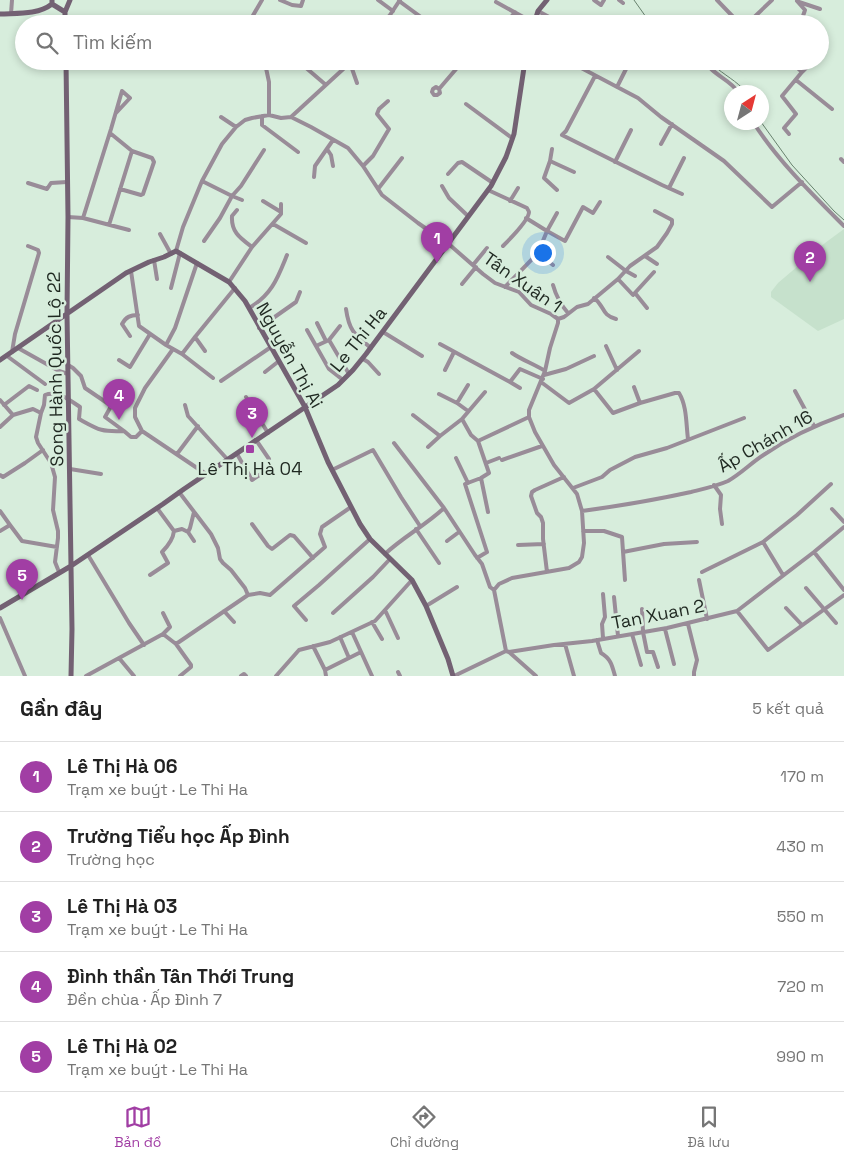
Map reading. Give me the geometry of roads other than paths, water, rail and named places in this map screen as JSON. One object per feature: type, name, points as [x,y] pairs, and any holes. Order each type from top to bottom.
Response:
[{"type":"street","points":[[11,14],[12,0]]},
{"type":"street","points":[[65,15],[70,0]]},
{"type":"street","points":[[253,15],[262,0]]},
{"type":"street","points":[[280,0],[292,5],[301,6],[303,0]]},
{"type":"street","points":[[378,0],[393,11]]},
{"type":"street","points":[[390,15],[399,0],[418,15]]},
{"type":"street","points":[[537,15],[547,0]]},
{"type":"street","points":[[594,0],[600,5],[604,0]]},
{"type":"street","points":[[619,0],[624,4]]},
{"type":"street","points":[[717,0],[731,15]]},
{"type":"street","points":[[756,15],[772,0]]},
{"type":"street","points":[[796,1],[820,10]]},
{"type":"street","points":[[796,1],[805,10],[803,15]]},
{"type":"street","points":[[0,14],[42,10],[52,2],[65,12]]},
{"type":"street","points":[[496,2],[520,15]]},
{"type":"street","points":[[538,11],[545,15]]},
{"type":"street","name":"Song Hành Quốc Lộ 22","points":[[66,70],[71,676]]},
{"type":"street","points":[[266,70],[269,82],[269,115]]},
{"type":"street","points":[[308,70],[326,86]]},
{"type":"street","points":[[171,288],[175,252],[183,227],[202,181],[222,144],[236,127],[245,120],[269,115],[281,118],[291,116],[343,70]]},
{"type":"street","points":[[353,70],[357,83]]},
{"type":"street","points":[[439,89],[455,70]]},
{"type":"street","name":"Le Thi Ha","points":[[0,608],[88,555],[338,385],[349,374],[371,348],[488,190],[506,157],[512,138],[524,70]]},
{"type":"street","points":[[585,70],[638,98],[724,161],[772,207],[802,182]]},
{"type":"street","points":[[617,87],[626,70]]},
{"type":"street","points":[[712,70],[733,85]]},
{"type":"street","points":[[790,134],[784,128],[796,114],[782,96],[802,72]]},
{"type":"street","points":[[595,76],[570,124],[562,135],[682,194]]},
{"type":"street","points":[[796,80],[832,109]]},
{"type":"street","points":[[83,218],[122,91],[130,98],[116,113]]},
{"type":"street","points":[[363,166],[372,156],[389,129],[377,114],[388,101]]},
{"type":"street","points":[[466,104],[512,138]]},
{"type":"street","points":[[262,116],[262,125],[298,152]]},
{"type":"street","name":"Tân Xuân 1","points":[[291,116],[348,148],[363,166],[382,195],[448,243],[495,283],[519,292],[531,305],[558,319],[543,377],[529,410],[529,417]]},
{"type":"street","points":[[221,117],[236,127]]},
{"type":"street","points":[[661,144],[672,124]]},
{"type":"street","points":[[614,162],[631,130]]},
{"type":"street","points":[[758,130],[819,202],[844,225]]},
{"type":"street","points":[[110,133],[132,151],[152,158],[154,162],[143,194],[120,188]]},
{"type":"street","points":[[314,177],[315,166],[333,140]]},
{"type":"street","points":[[327,149],[331,155],[333,166]]},
{"type":"street","points":[[552,149],[544,178],[557,190]]},
{"type":"street","points":[[204,241],[264,150]]},
{"type":"street","points":[[109,225],[132,151]]},
{"type":"street","points":[[378,190],[402,158]]},
{"type":"street","points":[[669,188],[684,158]]},
{"type":"street","points":[[550,161],[574,172]]},
{"type":"street","points":[[448,174],[458,163],[462,162],[492,183]]},
{"type":"street","points":[[202,181],[242,200]]},
{"type":"street","points":[[28,183],[47,189],[52,183],[67,182]]},
{"type":"street","points":[[442,186],[449,198],[468,216]]},
{"type":"street","points":[[510,201],[518,188]]},
{"type":"street","points":[[488,190],[527,208],[529,212],[517,232],[503,246]]},
{"type":"street","points":[[263,201],[281,212]]},
{"type":"street","points":[[526,218],[565,241],[584,207],[593,213],[600,202]]},
{"type":"street","points":[[229,282],[252,247],[281,212],[281,204]]},
{"type":"street","points":[[237,210],[232,216],[232,226],[240,238],[252,247]]},
{"type":"street","points":[[558,319],[564,317],[577,307],[588,304],[618,279],[630,266],[657,247],[672,224],[672,220],[655,211]]},
{"type":"street","points":[[505,287],[538,253],[556,213]]},
{"type":"street","points":[[68,216],[129,230]]},
{"type":"street","points":[[273,224],[306,243]]},
{"type":"street","points":[[160,234],[175,252]]},
{"type":"street","points":[[12,352],[15,334],[39,254],[38,250],[28,246]]},
{"type":"street","points":[[462,284],[487,248]]},
{"type":"street","points":[[0,360],[131,270],[175,252]]},
{"type":"street","name":"Nguyễn Thị Ai","points":[[175,252],[197,262],[229,282],[249,308],[305,407],[332,470],[351,507],[370,538],[412,580],[426,606],[454,676]]},
{"type":"street","points":[[538,253],[553,265]]},
{"type":"street","points":[[249,308],[257,304],[274,285],[287,255]]},
{"type":"street","points":[[646,256],[657,264]]},
{"type":"street","points":[[608,257],[635,276]]},
{"type":"street","points":[[154,260],[156,279]]},
{"type":"street","points":[[166,345],[175,328],[197,262]]},
{"type":"street","points":[[131,270],[140,326],[214,378]]},
{"type":"street","points":[[635,293],[654,272]]},
{"type":"street","points":[[618,279],[633,295],[635,293],[647,308]]},
{"type":"street","points":[[553,285],[562,306],[568,313]]},
{"type":"street","points":[[182,354],[235,288]]},
{"type":"street","points":[[260,328],[296,302],[300,292]]},
{"type":"street","points":[[594,298],[598,301],[606,315],[616,319]]},
{"type":"street","points":[[346,309],[348,322],[352,330],[371,348]]},
{"type":"street","points":[[130,336],[122,324],[125,319],[132,315],[138,316]]},
{"type":"street","points":[[317,323],[349,374]]},
{"type":"street","points":[[316,346],[328,340],[340,326]]},
{"type":"street","points":[[307,330],[329,369],[343,380]]},
{"type":"street","points":[[383,332],[422,356]]},
{"type":"street","points":[[120,360],[130,367],[150,334]]},
{"type":"street","points":[[195,337],[205,351]]},
{"type":"street","points":[[440,344],[520,388]]},
{"type":"street","points":[[606,346],[617,370]]},
{"type":"street","points":[[221,381],[271,347]]},
{"type":"street","points":[[18,348],[68,374]]},
{"type":"street","points":[[173,349],[145,388],[135,408],[135,417],[142,431],[206,474]]},
{"type":"street","points":[[445,370],[454,352]]},
{"type":"street","points":[[512,353],[532,363],[569,403],[594,389],[639,352]]},
{"type":"street","points":[[7,356],[45,384]]},
{"type":"street","points":[[510,382],[520,369],[543,377],[594,356]]},
{"type":"street","points":[[363,358],[379,374]]},
{"type":"street","points":[[265,372],[279,362]]},
{"type":"street","points":[[68,365],[81,376],[85,388],[109,404],[110,408],[105,417],[131,437],[136,437],[142,431]]},
{"type":"street","points":[[4,405],[29,386],[37,390]]},
{"type":"street","points":[[457,403],[468,386]]},
{"type":"street","points":[[634,387],[640,403]]},
{"type":"street","points":[[594,389],[613,413],[640,403],[680,393],[685,408],[688,439]]},
{"type":"street","points":[[796,391],[814,426]]},
{"type":"street","points":[[428,447],[462,419],[485,392]]},
{"type":"street","points":[[59,572],[55,562],[58,531],[53,510],[55,477],[51,463],[36,437],[44,398],[48,393],[69,398],[80,406],[80,419],[99,430],[108,432],[124,431]]},
{"type":"street","points":[[439,394],[468,411]]},
{"type":"street","points":[[246,397],[268,433]]},
{"type":"street","points":[[0,400],[13,416]]},
{"type":"street","points":[[185,405],[188,416],[228,460]]},
{"type":"street","points":[[0,427],[13,416],[33,409],[40,413]]},
{"type":"street","name":"Ấp Chánh 16","points":[[582,511],[661,499],[726,482],[784,442],[814,426],[844,415]]},
{"type":"street","points":[[413,416],[440,436]]},
{"type":"street","points":[[478,441],[529,417],[542,446],[577,494],[582,511],[584,543],[582,557],[579,562],[569,568],[512,578],[499,584],[494,590]]},
{"type":"street","points":[[573,488],[602,477],[610,470],[635,457],[667,448],[744,418]]},
{"type":"street","points":[[462,419],[471,435],[478,441],[489,473],[465,484],[487,552],[477,558]]},
{"type":"street","points":[[177,454],[198,426]]},
{"type":"street","points":[[256,440],[269,459]]},
{"type":"street","points":[[394,443],[444,508],[482,564],[490,587],[494,590],[508,652],[536,676]]},
{"type":"street","points":[[486,463],[542,446]]},
{"type":"street","points":[[0,475],[3,477],[43,450]]},
{"type":"street","points":[[332,470],[373,450],[397,492],[420,526]]},
{"type":"street","points":[[237,454],[252,480],[261,474]]},
{"type":"street","points":[[456,458],[468,483]]},
{"type":"street","points":[[70,468],[101,474]]},
{"type":"street","points":[[547,572],[543,523],[531,496],[535,490],[564,477]]},
{"type":"street","points":[[481,478],[488,512]]},
{"type":"street","points":[[702,572],[763,542],[797,515],[831,484]]},
{"type":"street","points":[[714,485],[721,495],[722,524]]},
{"type":"street","points":[[180,492],[211,534],[218,548],[220,559],[231,570],[248,595]]},
{"type":"street","points":[[176,644],[248,595],[260,593],[270,595],[325,547],[320,534],[322,527],[351,507]]},
{"type":"street","points":[[150,575],[168,563],[162,552],[174,537],[174,531],[157,508]]},
{"type":"street","points":[[385,554],[396,543],[444,508]]},
{"type":"street","points":[[832,509],[844,522]]},
{"type":"street","points":[[0,511],[22,542],[57,547]]},
{"type":"street","points":[[188,532],[194,512]]},
{"type":"street","points":[[252,524],[272,549],[290,535],[294,536],[313,558]]},
{"type":"street","points":[[0,531],[10,525]]},
{"type":"street","name":"Tan Xuan 2","points":[[454,676],[508,652],[632,634],[688,624],[737,612],[844,527]]},
{"type":"street","points":[[174,531],[182,529],[188,532],[194,540]]},
{"type":"street","points":[[416,529],[439,563]]},
{"type":"street","points":[[583,531],[604,532],[622,537],[625,580]]},
{"type":"street","points":[[448,541],[459,532]]},
{"type":"street","points":[[306,620],[294,606],[370,538]]},
{"type":"street","points":[[623,552],[664,544],[697,542]]},
{"type":"street","points":[[763,542],[783,575]]},
{"type":"street","points":[[518,545],[544,544]]},
{"type":"street","points":[[814,552],[844,590]]},
{"type":"street","points":[[88,555],[144,645]]},
{"type":"street","points":[[333,613],[390,559]]},
{"type":"street","points":[[276,676],[299,650],[330,642],[372,622],[412,580]]},
{"type":"street","points":[[699,580],[706,619]]},
{"type":"street","points":[[426,606],[457,587]]},
{"type":"street","points":[[806,588],[836,623]]},
{"type":"street","points":[[603,594],[605,617],[602,624],[604,638]]},
{"type":"street","points":[[737,612],[768,650],[844,595]]},
{"type":"street","points":[[614,597],[618,636]]},
{"type":"street","points":[[786,608],[802,625]]},
{"type":"street","points":[[642,609],[643,632],[647,652],[653,652],[658,667]]},
{"type":"street","points":[[385,610],[398,638]]},
{"type":"street","points":[[224,611],[234,622]]},
{"type":"street","points":[[86,676],[94,674],[163,634],[170,627],[163,613]]},
{"type":"street","points":[[0,618],[25,676]]},
{"type":"street","points":[[372,622],[382,639]]},
{"type":"street","points":[[688,624],[697,660],[694,676]]},
{"type":"street","points":[[665,628],[674,664]]},
{"type":"street","points":[[352,632],[371,676]]},
{"type":"street","points":[[163,634],[176,644],[191,665],[180,676]]},
{"type":"street","points":[[632,634],[641,665]]},
{"type":"street","points":[[340,637],[349,658]]},
{"type":"street","points":[[597,640],[601,653],[609,658],[615,676]]},
{"type":"street","points":[[565,644],[574,676]]},
{"type":"street","points":[[312,646],[325,670],[326,676]]},
{"type":"street","points":[[325,670],[361,652]]},
{"type":"street","points":[[120,658],[134,676]]},
{"type":"street","points":[[241,676],[244,674],[246,676]]},
{"type":"waterway","points":[[634,0],[645,15]]},
{"type":"waterway","points":[[720,70],[739,85]]},
{"type":"waterway","points":[[767,130],[792,165],[844,220]]},
{"type":"place","name":"Lê Thị Hà 06","points":[[437,263]]},
{"type":"place","name":"Trường Tiểu học Ấp Đình","points":[[810,282]]},
{"type":"place","name":"Đình thần Tân Thới Trung","points":[[119,420]]},
{"type":"place","name":"Lê Thị Hà 03","points":[[252,438]]},
{"type":"place","name":"Lê Thị Hà 04","points":[[250,449]]},
{"type":"place","name":"Lê Thị Hà 02","points":[[22,600]]}]
